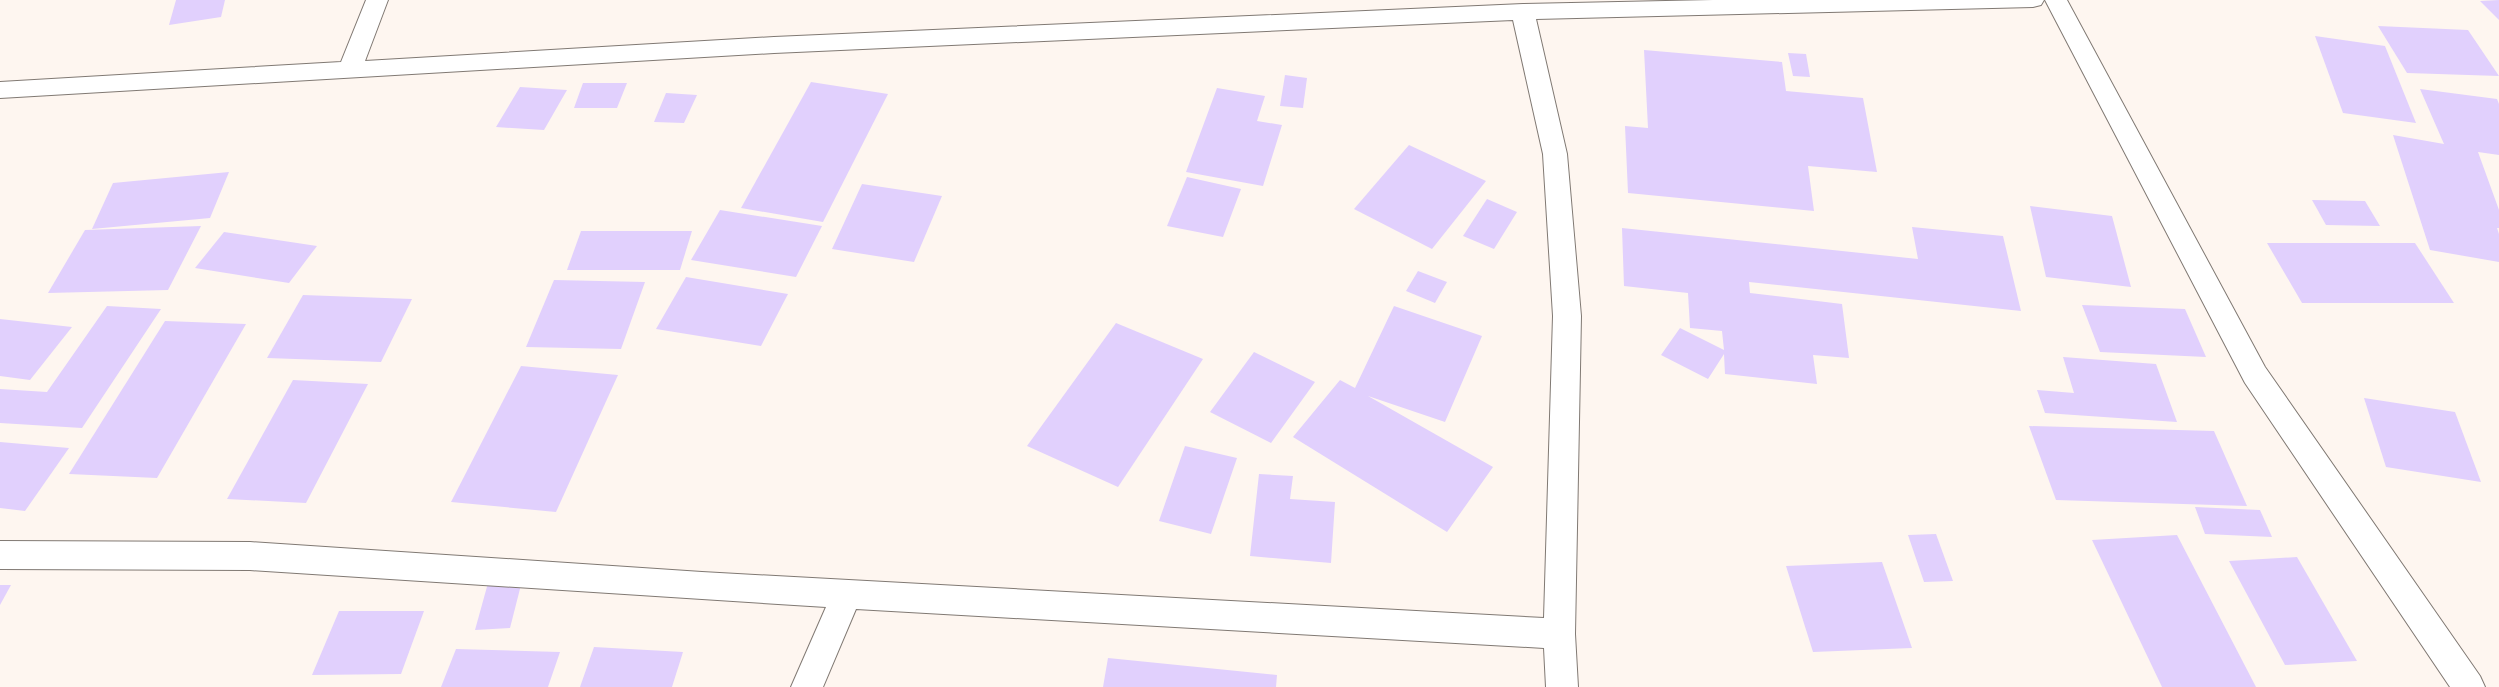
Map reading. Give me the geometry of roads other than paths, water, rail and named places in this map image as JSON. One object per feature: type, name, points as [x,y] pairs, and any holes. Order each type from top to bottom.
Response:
[{"type":"street","points":[[350,70],[377,0]]},
{"type":"street","points":[[0,90],[784,45],[1523,12],[2033,0]]},
{"type":"street","points":[[2056,0],[2255,375],[2469,687]]},
{"type":"street","points":[[1523,12],[1554,154],[1567,316],[1559,634],[1562,687]]},
{"type":"street","points":[[0,555],[250,556],[847,594],[1559,634]]},
{"type":"street","points":[[807,687],[847,594]]}]
